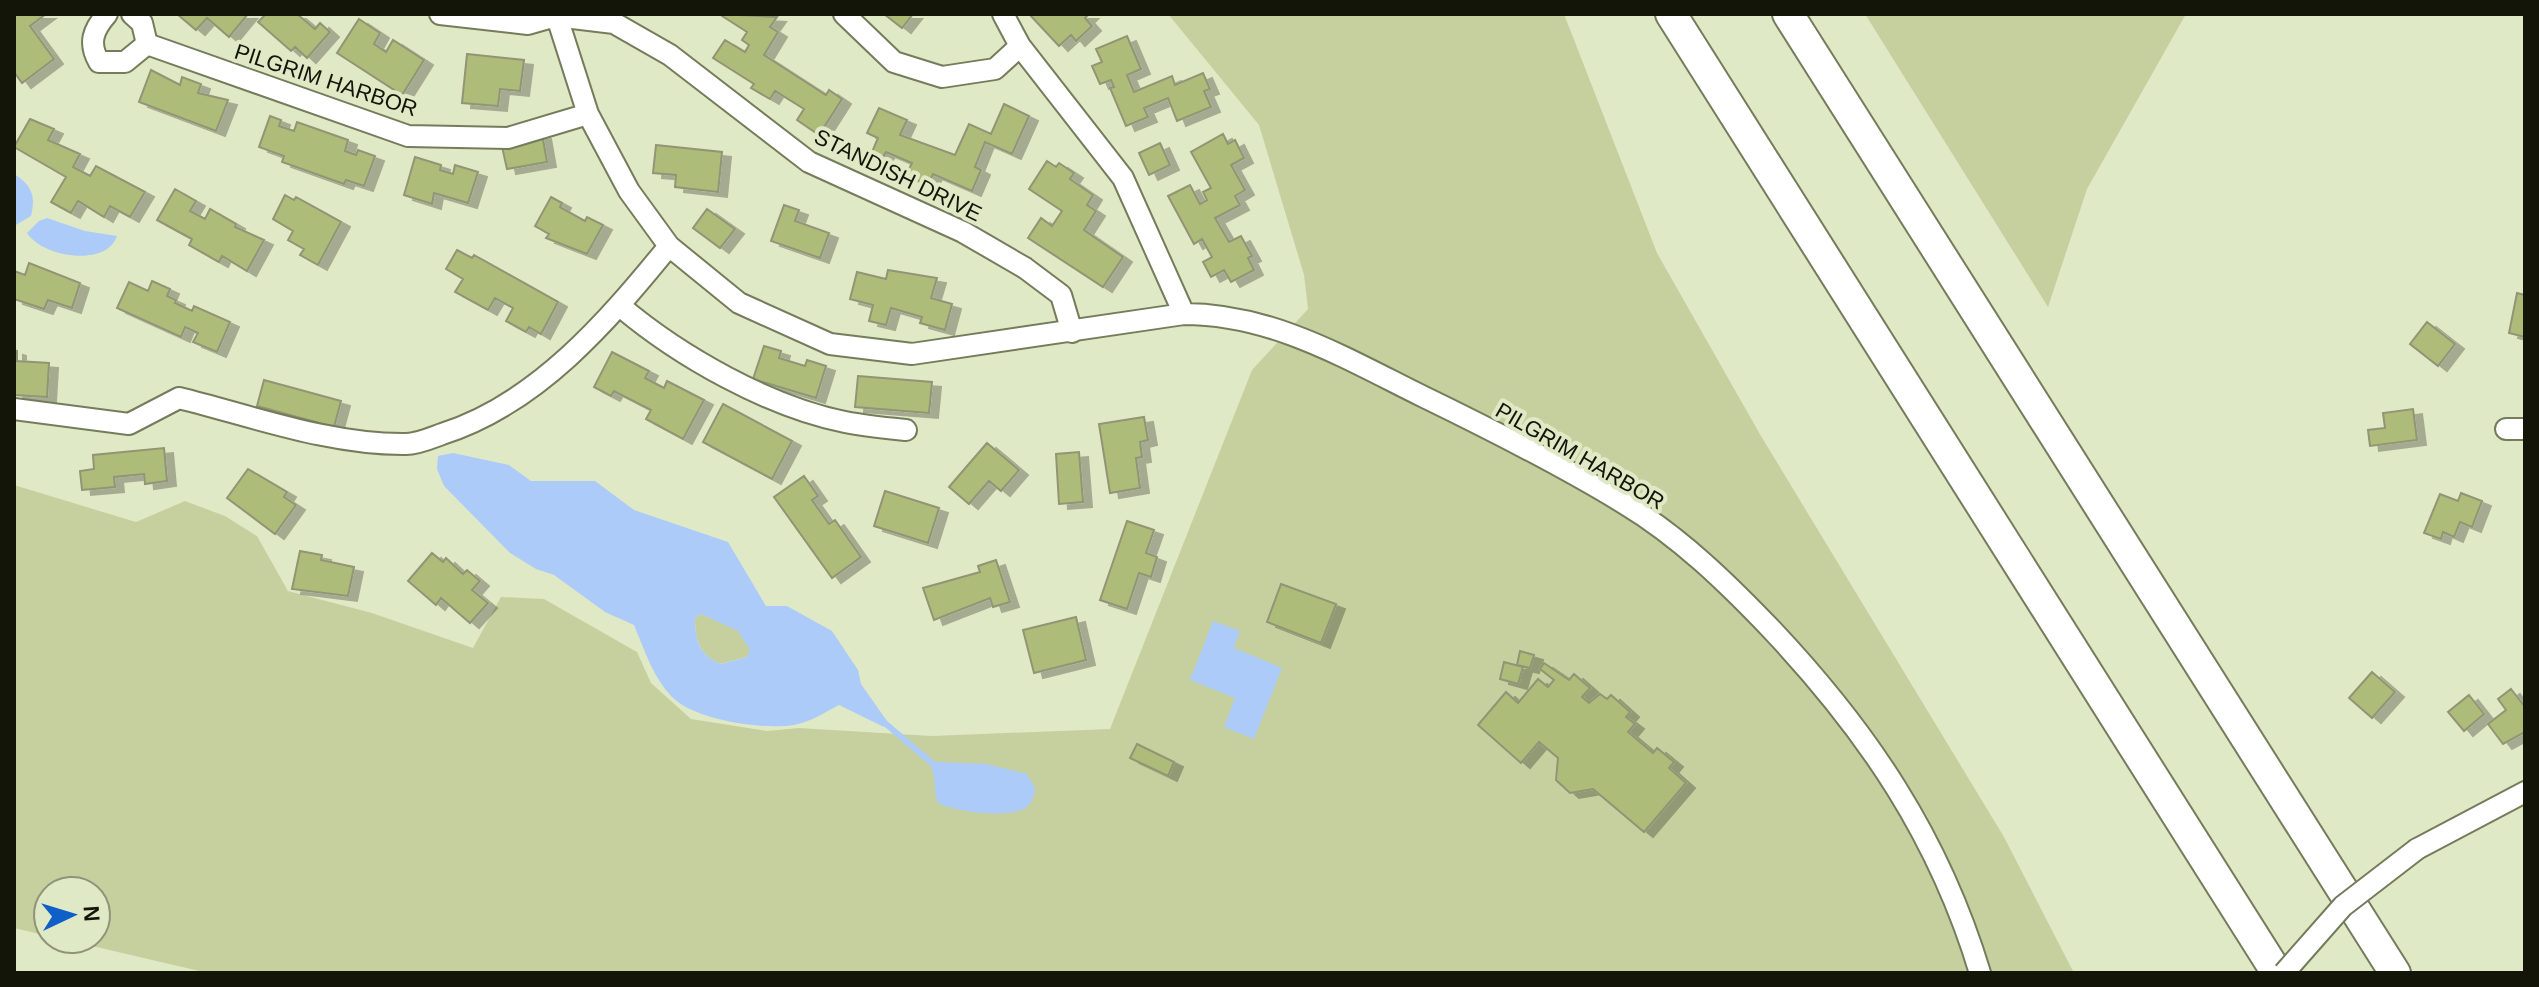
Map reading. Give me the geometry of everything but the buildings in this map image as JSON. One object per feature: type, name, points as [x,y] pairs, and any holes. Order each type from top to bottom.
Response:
[{"type":"highway","points":[[1671,14],[2277,973]]},
{"type":"highway","points":[[1788,14],[2395,973]]},
{"type":"street","points":[[107,14],[95,28],[92,50],[99,62],[125,62],[147,44],[142,23],[132,14]]},
{"type":"street","points":[[440,14],[528,24],[556,15]]},
{"type":"street","points":[[844,14],[894,62],[942,77],[995,69],[1020,46]]},
{"type":"street","points":[[1003,14],[1020,46],[1123,178],[1184,314]]},
{"type":"street","name":"PILGRIM HARBOR","points":[[556,15],[588,114],[629,191],[669,246],[739,303],[830,344],[912,354],[1184,314],[1227,317],[1308,339],[1459,414],[1626,504],[1738,594],[1839,704],[1904,796],[1951,892],[1980,973]]},
{"type":"street","name":"STANDISH DRIVE","points":[[556,15],[614,23],[670,55],[809,162],[963,232],[1025,268],[1061,295],[1072,332]]},
{"type":"street","name":"PILGRIM HARBOR","points":[[147,44],[408,136],[508,138],[588,114]]},
{"type":"street","points":[[14,409],[129,424],[179,398],[355,442],[410,444],[466,427],[518,400],[620,306],[669,246]]},
{"type":"street","points":[[620,306],[643,325],[740,386],[843,422],[906,430]]},
{"type":"street","points":[[2284,973],[2343,906],[2417,849],[2525,792]]},
{"type":"green space","points":[[1168,14],[1564,14],[1657,253],[1761,436],[2004,837],[2074,973],[208,973],[112,951],[112,875],[32,875],[32,932],[14,928],[14,485],[136,522],[185,501],[225,516],[257,536],[288,591],[372,613],[473,648],[501,597],[544,599],[637,652],[651,683],[691,719],[767,731],[799,728],[932,736],[1110,729],[1252,370],[1308,309],[1304,275],[1259,125]]},
{"type":"green space","points":[[1865,14],[2186,14],[2087,189],[2048,307]]},
{"type":"green space","points":[[701,614],[739,631],[751,650],[747,657],[720,664],[707,656],[696,633],[695,618]]},
{"type":"water","points":[[14,174],[29,187],[33,203],[31,216],[14,226]]},
{"type":"water","points":[[47,218],[85,231],[117,236],[111,246],[100,252],[74,256],[59,253],[46,248],[27,233]]},
{"type":"water","points":[[453,453],[509,465],[531,481],[595,481],[634,510],[728,542],[766,606],[787,606],[832,631],[858,670],[861,684],[887,721],[884,727],[839,705],[806,722],[764,726],[711,717],[681,704],[659,680],[634,625],[605,612],[554,575],[536,569],[510,553],[444,486],[437,469],[438,456]],"holes":[[[701,614],[738,631],[750,650],[747,657],[721,664],[700,646],[695,618]]]},
{"type":"water","points":[[1213,621],[1240,631],[1234,648],[1282,668],[1254,739],[1224,727],[1235,698],[1190,680]]},
{"type":"water","points":[[936,762],[986,764],[1027,774],[1035,788],[1032,800],[1021,810],[998,814],[970,812],[938,803],[931,767]]},
{"type":"waterway","points":[[886,724],[932,763]]}]
